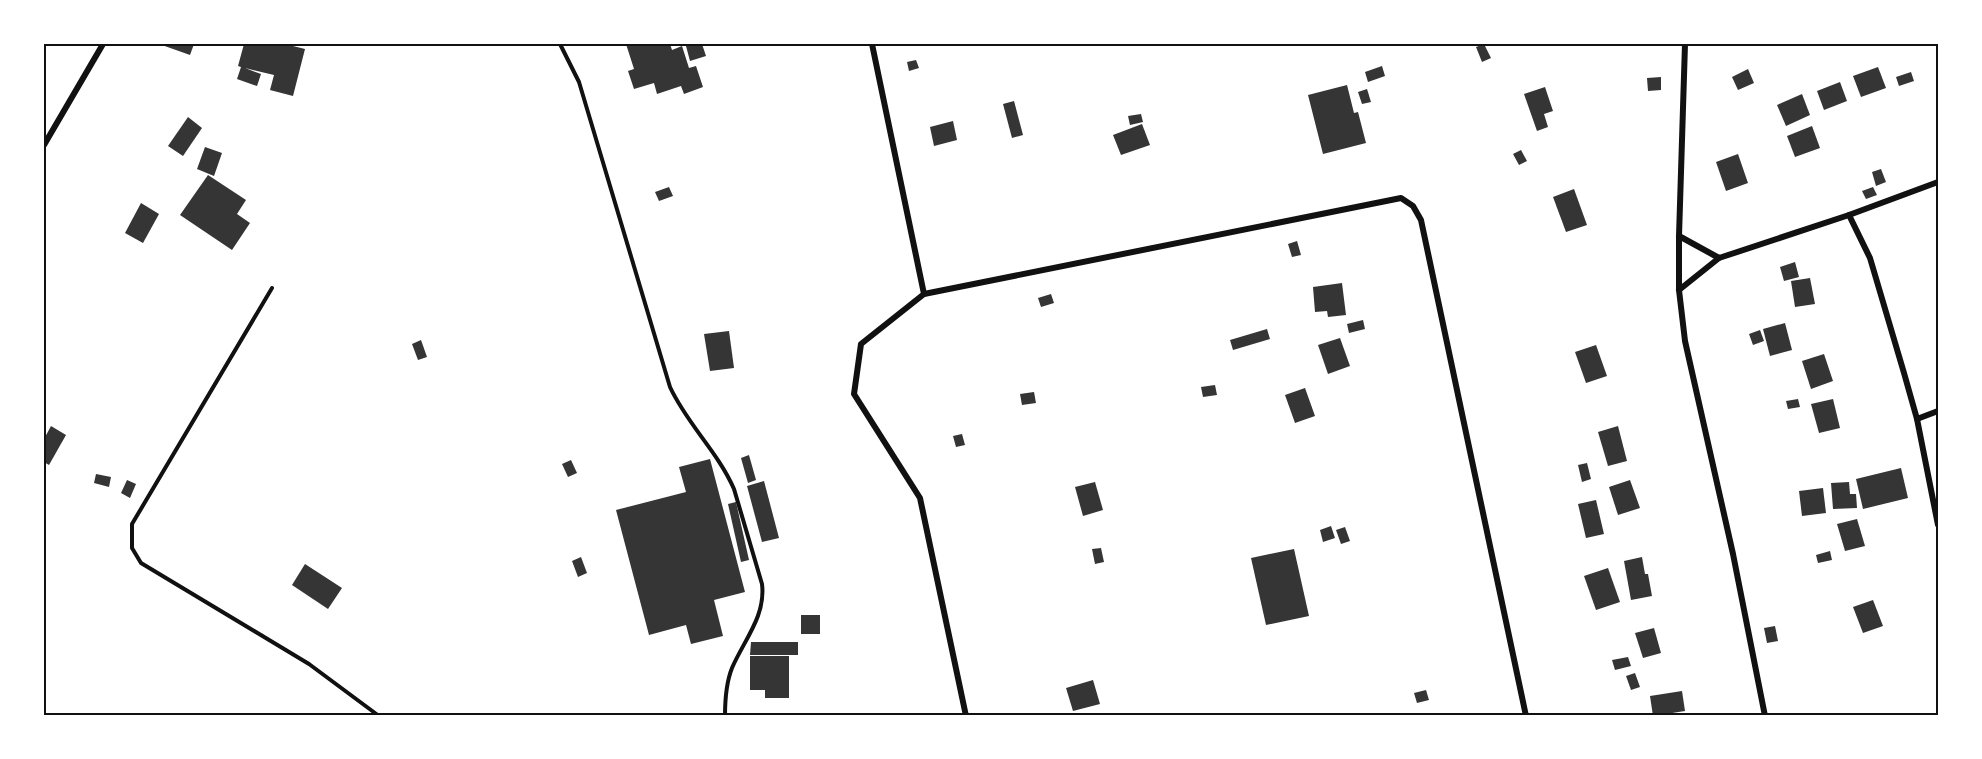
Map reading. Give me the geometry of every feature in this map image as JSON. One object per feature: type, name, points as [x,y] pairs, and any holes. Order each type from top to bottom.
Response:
[{"type":"street","points":[[44,145],[103,44]]},
{"type":"street","points":[[872,44],[924,294]]},
{"type":"street","points":[[1685,44],[1679,236],[1679,290],[1685,341],[1736,564],[1765,716]]},
{"type":"street","points":[[1679,290],[1719,258],[1849,215],[1938,182]]},
{"type":"street","points":[[966,716],[920,498],[854,393],[861,344],[924,294],[1401,198],[1413,206],[1421,220],[1526,716]]},
{"type":"street","points":[[1849,215],[1863,241],[1876,274],[1917,419],[1938,525]]},
{"type":"street","points":[[1679,236],[1719,258]]},
{"type":"street","points":[[1917,419],[1938,411]]},
{"type":"lane","points":[[560,44],[579,82],[670,387],[681,408],[729,477],[762,584],[761,610],[732,669],[727,686],[725,716]]},
{"type":"lane","points":[[272,288],[132,524],[132,548],[141,563],[309,664],[379,716]]},
{"type":"building","points":[[159,44],[194,44],[190,55]]},
{"type":"building","points":[[244,44],[285,44],[305,49],[293,96],[270,90],[274,75],[245,68],[261,74],[257,86],[237,79]]},
{"type":"building","points":[[626,44],[656,44],[657,46],[670,44],[672,50],[682,46],[689,68],[696,66],[703,87],[684,94],[681,86],[657,94],[654,83],[634,89],[628,71],[634,69]]},
{"type":"building","points":[[702,44],[706,56],[690,61],[686,46]]},
{"type":"building","points":[[1484,44],[1491,58],[1482,62],[1476,47]]},
{"type":"building","points":[[916,60],[919,68],[909,71],[907,62]]},
{"type":"building","points":[[1382,66],[1385,76],[1368,82],[1365,72]]},
{"type":"building","points":[[1878,67],[1886,88],[1861,97],[1853,76]]},
{"type":"building","points":[[1748,69],[1754,83],[1738,90],[1732,77]]},
{"type":"building","points":[[1911,72],[1914,81],[1899,86],[1896,77]]},
{"type":"building","points":[[1661,77],[1661,90],[1648,91],[1647,78]]},
{"type":"building","points":[[1840,82],[1847,101],[1824,110],[1817,91]]},
{"type":"building","points":[[1347,85],[1354,113],[1358,112],[1366,143],[1323,154],[1308,95]]},
{"type":"building","points":[[1545,87],[1553,111],[1544,114],[1548,127],[1537,131],[1524,94]]},
{"type":"building","points":[[1367,89],[1371,102],[1362,104],[1358,92]]},
{"type":"building","points":[[1802,94],[1810,115],[1786,126],[1777,105]]},
{"type":"building","points":[[1014,101],[1023,135],[1012,138],[1003,104]]},
{"type":"building","points":[[1141,114],[1143,122],[1130,125],[1128,116]]},
{"type":"building","points":[[188,117],[202,128],[183,156],[168,146]]},
{"type":"building","points":[[953,121],[957,140],[934,146],[930,127]]},
{"type":"building","points":[[1142,124],[1150,145],[1121,155],[1113,135]]},
{"type":"building","points":[[1812,126],[1820,148],[1795,157],[1787,136]]},
{"type":"building","points":[[205,147],[222,153],[214,176],[197,169]]},
{"type":"building","points":[[1521,150],[1527,161],[1519,165],[1513,154]]},
{"type":"building","points":[[1738,154],[1748,183],[1726,191],[1716,162]]},
{"type":"building","points":[[1881,169],[1886,182],[1876,186],[1872,172]]},
{"type":"building","points":[[208,175],[246,200],[237,214],[250,223],[232,250],[180,215]]},
{"type":"building","points":[[669,187],[673,196],[659,201],[655,192]]},
{"type":"building","points":[[1873,187],[1877,195],[1866,199],[1862,191]]},
{"type":"building","points":[[1574,189],[1587,225],[1566,232],[1553,197]]},
{"type":"building","points":[[141,203],[159,214],[143,243],[125,233]]},
{"type":"building","points":[[1297,241],[1301,255],[1292,257],[1288,244]]},
{"type":"building","points":[[1795,262],[1799,277],[1784,281],[1780,267]]},
{"type":"building","points":[[1810,278],[1815,304],[1795,307],[1791,281]]},
{"type":"building","points":[[1342,283],[1346,315],[1328,317],[1327,311],[1315,312],[1313,287]]},
{"type":"building","points":[[1051,294],[1054,303],[1041,307],[1038,298]]},
{"type":"building","points":[[1363,320],[1365,329],[1349,333],[1347,324]]},
{"type":"building","points":[[1785,323],[1792,350],[1770,356],[1763,329]]},
{"type":"building","points":[[1267,329],[1270,339],[1233,350],[1230,340]]},
{"type":"building","points":[[1760,330],[1764,341],[1753,345],[1749,334]]},
{"type":"building","points":[[729,331],[734,368],[710,371],[704,334]]},
{"type":"building","points":[[1340,338],[1350,366],[1328,374],[1318,345]]},
{"type":"building","points":[[421,340],[427,357],[418,360],[412,344]]},
{"type":"building","points":[[1596,345],[1607,376],[1586,383],[1575,352]]},
{"type":"building","points":[[1824,354],[1833,381],[1811,389],[1802,361]]},
{"type":"building","points":[[1215,385],[1217,395],[1203,397],[1201,387]]},
{"type":"building","points":[[1305,388],[1315,416],[1295,423],[1285,395]]},
{"type":"building","points":[[1034,392],[1036,403],[1022,405],[1020,394]]},
{"type":"building","points":[[1798,399],[1800,407],[1788,409],[1786,401]]},
{"type":"building","points":[[1833,399],[1840,428],[1819,433],[1811,404]]},
{"type":"building","points":[[51,426],[66,435],[49,465],[44,462],[44,439]]},
{"type":"building","points":[[1618,426],[1627,461],[1608,466],[1598,432]]},
{"type":"building","points":[[962,434],[965,445],[956,447],[953,436]]},
{"type":"building","points":[[749,455],[756,480],[748,483],[741,458]]},
{"type":"building","points":[[710,459],[745,592],[714,600],[723,636],[691,644],[686,625],[649,635],[616,510],[686,492],[679,467]]},
{"type":"building","points":[[571,460],[577,473],[568,477],[562,464]]},
{"type":"building","points":[[1587,463],[1591,479],[1582,482],[1578,465]]},
{"type":"building","points":[[1901,468],[1908,498],[1863,509],[1856,479]]},
{"type":"building","points":[[96,474],[111,477],[109,487],[94,483]]},
{"type":"building","points":[[127,480],[136,484],[130,498],[121,493]]},
{"type":"building","points":[[1630,480],[1640,508],[1618,515],[1609,487]]},
{"type":"building","points":[[764,481],[779,538],[762,542],[747,486]]},
{"type":"building","points":[[1095,482],[1103,510],[1083,516],[1075,487]]},
{"type":"building","points":[[1849,482],[1850,494],[1856,494],[1857,508],[1833,509],[1831,483]]},
{"type":"building","points":[[1823,488],[1826,513],[1802,516],[1799,491]]},
{"type":"building","points":[[1596,500],[1604,534],[1586,538],[1578,504]]},
{"type":"building","points":[[736,502],[749,560],[741,562],[728,504]]},
{"type":"building","points":[[1857,519],[1865,546],[1845,551],[1837,524]]},
{"type":"building","points":[[1331,526],[1335,538],[1323,542],[1320,530]]},
{"type":"building","points":[[1345,527],[1350,541],[1341,544],[1336,530]]},
{"type":"building","points":[[1101,548],[1104,562],[1095,564],[1092,549]]},
{"type":"building","points":[[1294,549],[1309,616],[1266,625],[1251,558]]},
{"type":"building","points":[[1830,551],[1832,560],[1818,563],[1816,555]]},
{"type":"building","points":[[581,557],[587,573],[578,577],[572,561]]},
{"type":"building","points":[[1642,557],[1652,596],[1631,600],[1624,561]]},
{"type":"building","points":[[305,564],[342,588],[328,609],[292,585]]},
{"type":"building","points":[[1608,568],[1620,602],[1596,610],[1584,576]]},
{"type":"building","points":[[1873,600],[1883,626],[1863,633],[1853,607]]},
{"type":"building","points":[[801,615],[820,615],[820,634],[801,634]]},
{"type":"building","points":[[1775,626],[1778,641],[1767,643],[1764,628]]},
{"type":"building","points":[[1654,628],[1661,653],[1643,658],[1635,633]]},
{"type":"building","points":[[751,642],[798,642],[798,655],[750,655]]},
{"type":"building","points":[[750,656],[789,656],[789,698],[765,698],[765,690],[750,690]]},
{"type":"building","points":[[1628,657],[1631,666],[1615,670],[1612,660]]},
{"type":"building","points":[[1635,673],[1640,687],[1631,690],[1626,676]]},
{"type":"building","points":[[1093,680],[1100,704],[1073,711],[1066,688]]},
{"type":"building","points":[[1426,690],[1429,700],[1417,703],[1414,693]]},
{"type":"building","points":[[1682,691],[1685,711],[1653,716],[1650,696]]}]
